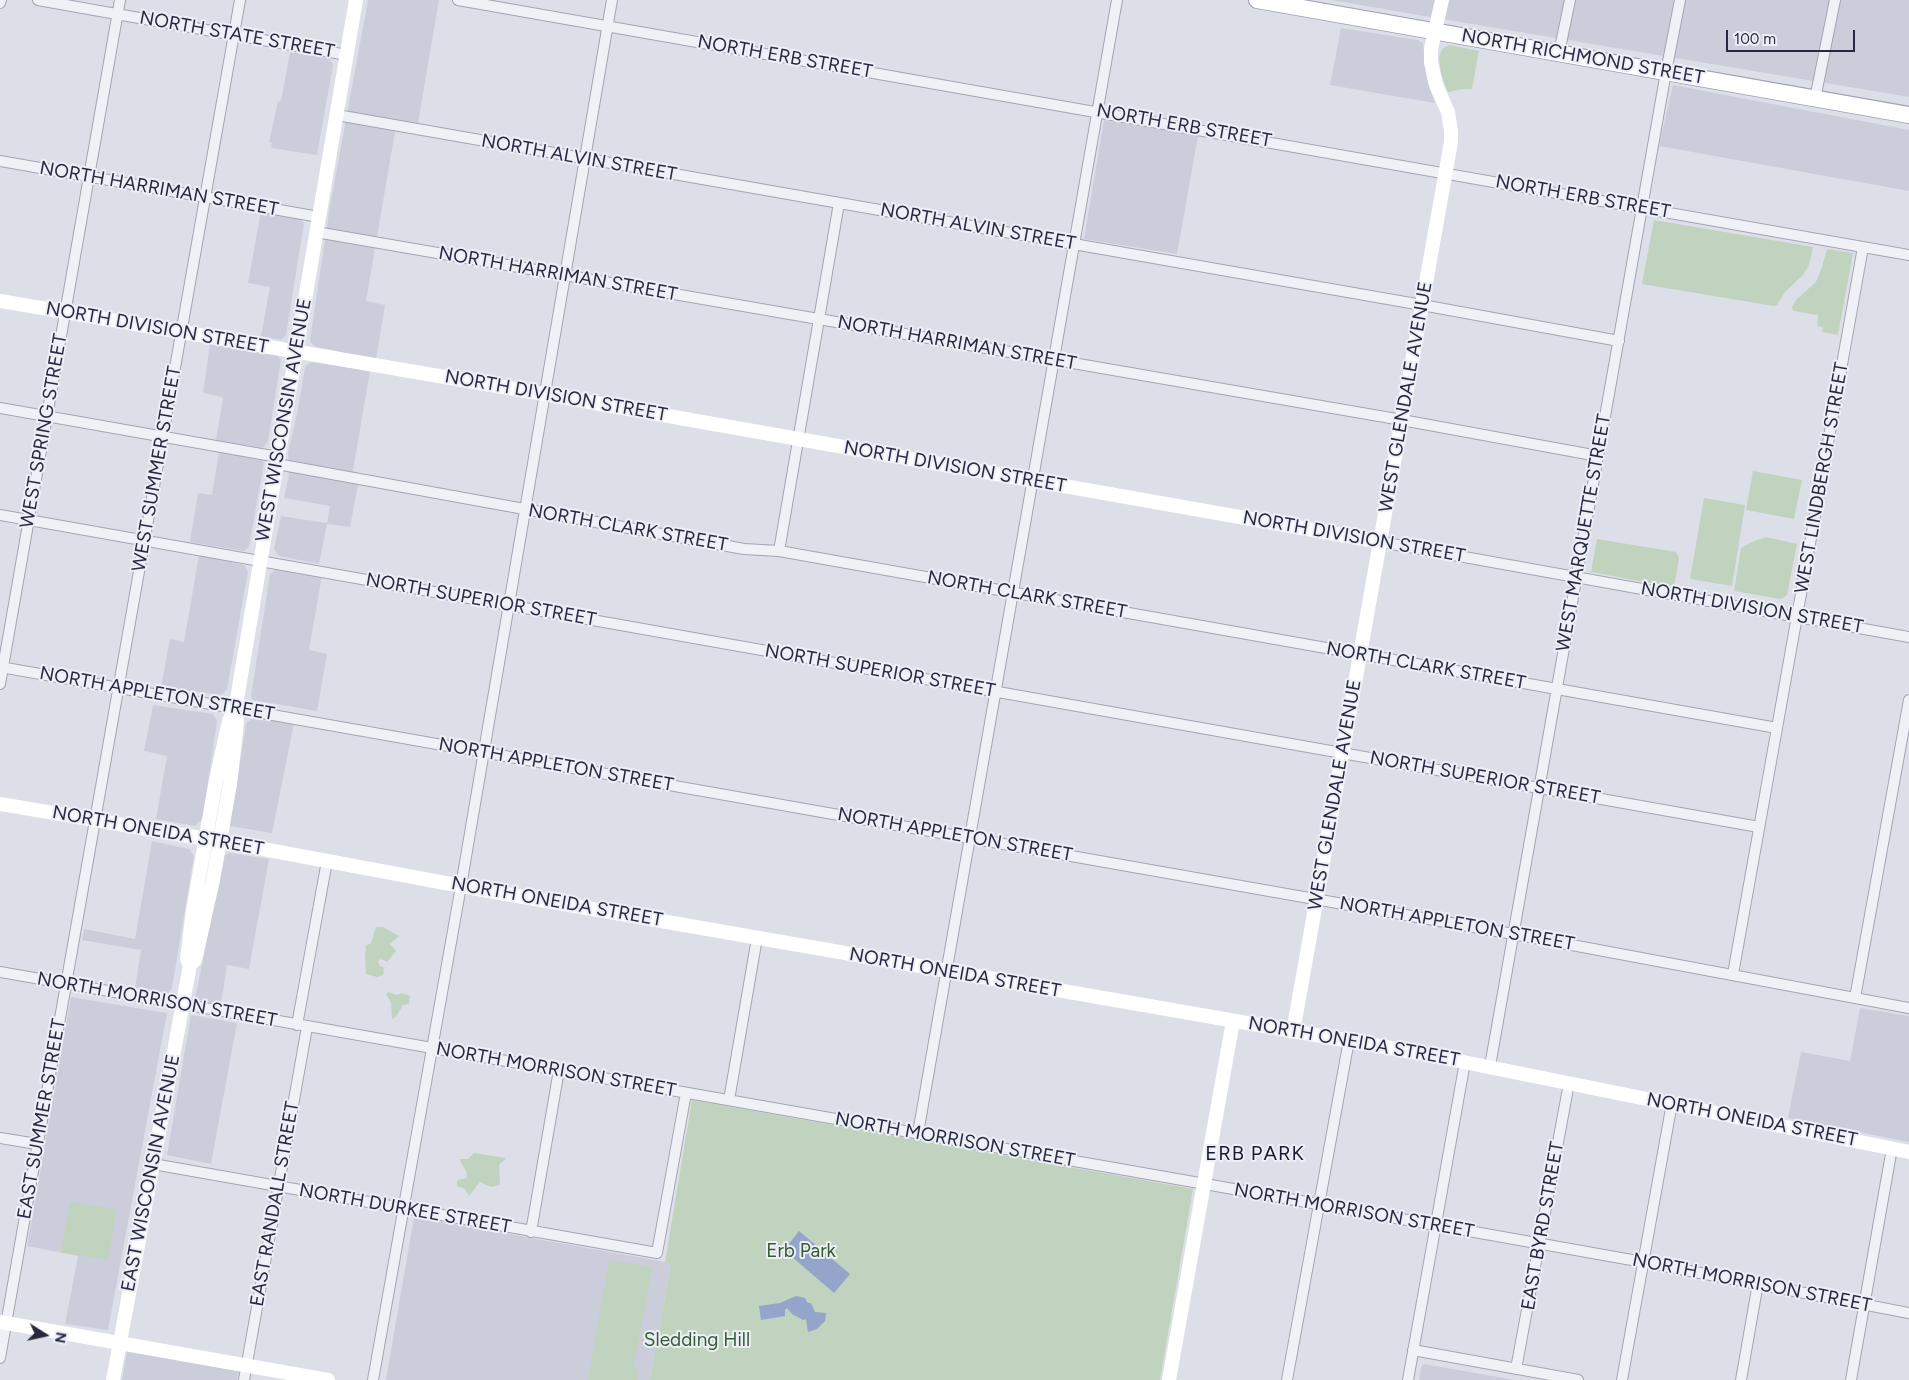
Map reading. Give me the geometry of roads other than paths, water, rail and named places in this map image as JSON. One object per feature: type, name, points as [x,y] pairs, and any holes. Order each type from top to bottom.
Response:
[{"type":"main road","name":"WEST WISCONSIN AVENUE","points":[[205,839],[225,737],[229,720],[235,708],[356,0]]},
{"type":"main road","name":"NORTH RICHMOND STREET","points":[[1257,0],[1909,115]]},
{"type":"main road","name":"WEST GLENDALE AVENUE","points":[[1293,1032],[1402,420],[1451,132],[1448,112],[1436,85],[1431,54],[1442,0]]},
{"type":"main road","name":"NORTH DIVISION STREET","points":[[0,302],[182,331],[1380,542]]},
{"type":"main road","name":"EAST WISCONSIN AVENUE","points":[[113,1380],[190,965],[195,960],[209,903],[235,745],[237,722],[235,708]]},
{"type":"main road","name":"NORTH ONEIDA STREET","points":[[0,804],[220,841],[461,886],[1293,1032],[1348,1040],[1490,1066],[1909,1152]]},
{"type":"main road","name":"EAST WISCONSIN AVENUE","points":[[190,965],[187,959],[205,839]]},
{"type":"main road","points":[[1169,1380],[1233,1021]]},
{"type":"main road","points":[[3,1322],[120,1344],[246,1373],[328,1380]]},
{"type":"street","name":"NORTH STATE STREET","points":[[38,0],[347,55]]},
{"type":"street","name":"WEST SPRING STREET","points":[[0,684],[1,667],[48,416],[120,0]]},
{"type":"street","name":"WEST SUMMER STREET","points":[[96,821],[240,0]]},
{"type":"street","name":"NORTH ERB STREET","points":[[458,0],[1909,255]]},
{"type":"street","points":[[372,1380],[461,886],[612,0]]},
{"type":"street","points":[[918,1133],[1117,0]]},
{"type":"street","points":[[1559,53],[1570,0]]},
{"type":"street","name":"WEST MARQUETTE STREET","points":[[1490,1066],[1680,0]]},
{"type":"street","points":[[1815,99],[1835,0]]},
{"type":"street","name":"NORTH ALVIN STREET","points":[[337,115],[1619,341]]},
{"type":"street","name":"NORTH HARRIMAN STREET","points":[[0,161],[319,217]]},
{"type":"street","points":[[779,551],[839,202]]},
{"type":"street","name":"NORTH HARRIMAN STREET","points":[[316,232],[564,276],[819,318],[1598,456]]},
{"type":"street","name":"WEST LINDBERGH STREET","points":[[1733,974],[1863,247]]},
{"type":"street","name":"NORTH CLARK STREET","points":[[0,408],[163,436],[525,510],[744,549],[779,551],[1777,728]]},
{"type":"street","name":"NORTH SUPERIOR STREET","points":[[0,516],[1759,827]]},
{"type":"street","name":"NORTH DIVISION STREET","points":[[1380,542],[1909,637]]},
{"type":"street","name":"NORTH APPLETON STREET","points":[[1,667],[1514,934],[1909,1008]]},
{"type":"street","points":[[1855,998],[1909,700]]},
{"type":"street","name":"EAST SUMMER STREET","points":[[0,1358],[3,1322],[96,821]]},
{"type":"street","name":"EAST RANDALL STREET","points":[[246,1373],[279,1186],[327,861]]},
{"type":"street","points":[[729,1100],[757,938]]},
{"type":"street","name":"NORTH MORRISON STREET","points":[[0,972],[1436,1225],[1758,1283],[1909,1313]]},
{"type":"street","points":[[1287,1380],[1348,1040]]},
{"type":"street","points":[[1408,1380],[1465,1062]]},
{"type":"street","points":[[531,1232],[559,1070]]},
{"type":"street","name":"EAST BYRD STREET","points":[[1516,1369],[1569,1083]]},
{"type":"street","name":"NORTH DURKEE STREET","points":[[153,1164],[658,1253],[686,1093]]},
{"type":"street","points":[[1622,1380],[1672,1103]]},
{"type":"street","points":[[0,1138],[37,1144]]},
{"type":"street","points":[[1851,1380],[1892,1148]]},
{"type":"street","points":[[1742,1380],[1758,1283]]},
{"type":"street","points":[[1413,1350],[1578,1380]]},
{"type":"water","points":[[799,1231],[850,1274],[834,1293],[784,1250]]},
{"type":"water","points":[[796,1296],[805,1298],[808,1303],[811,1303],[815,1312],[826,1313],[825,1321],[817,1329],[808,1332],[806,1319],[803,1320],[792,1314],[787,1308],[785,1316],[761,1320],[759,1306],[780,1303]]},
{"type":"district","name":"ERB PARK","points":[[1255,1154]]},
{"type":"park label","name":"Erb Park","points":[[801,1251]]},
{"type":"park label","name":"Sledding Hill","points":[[697,1340]]}]
